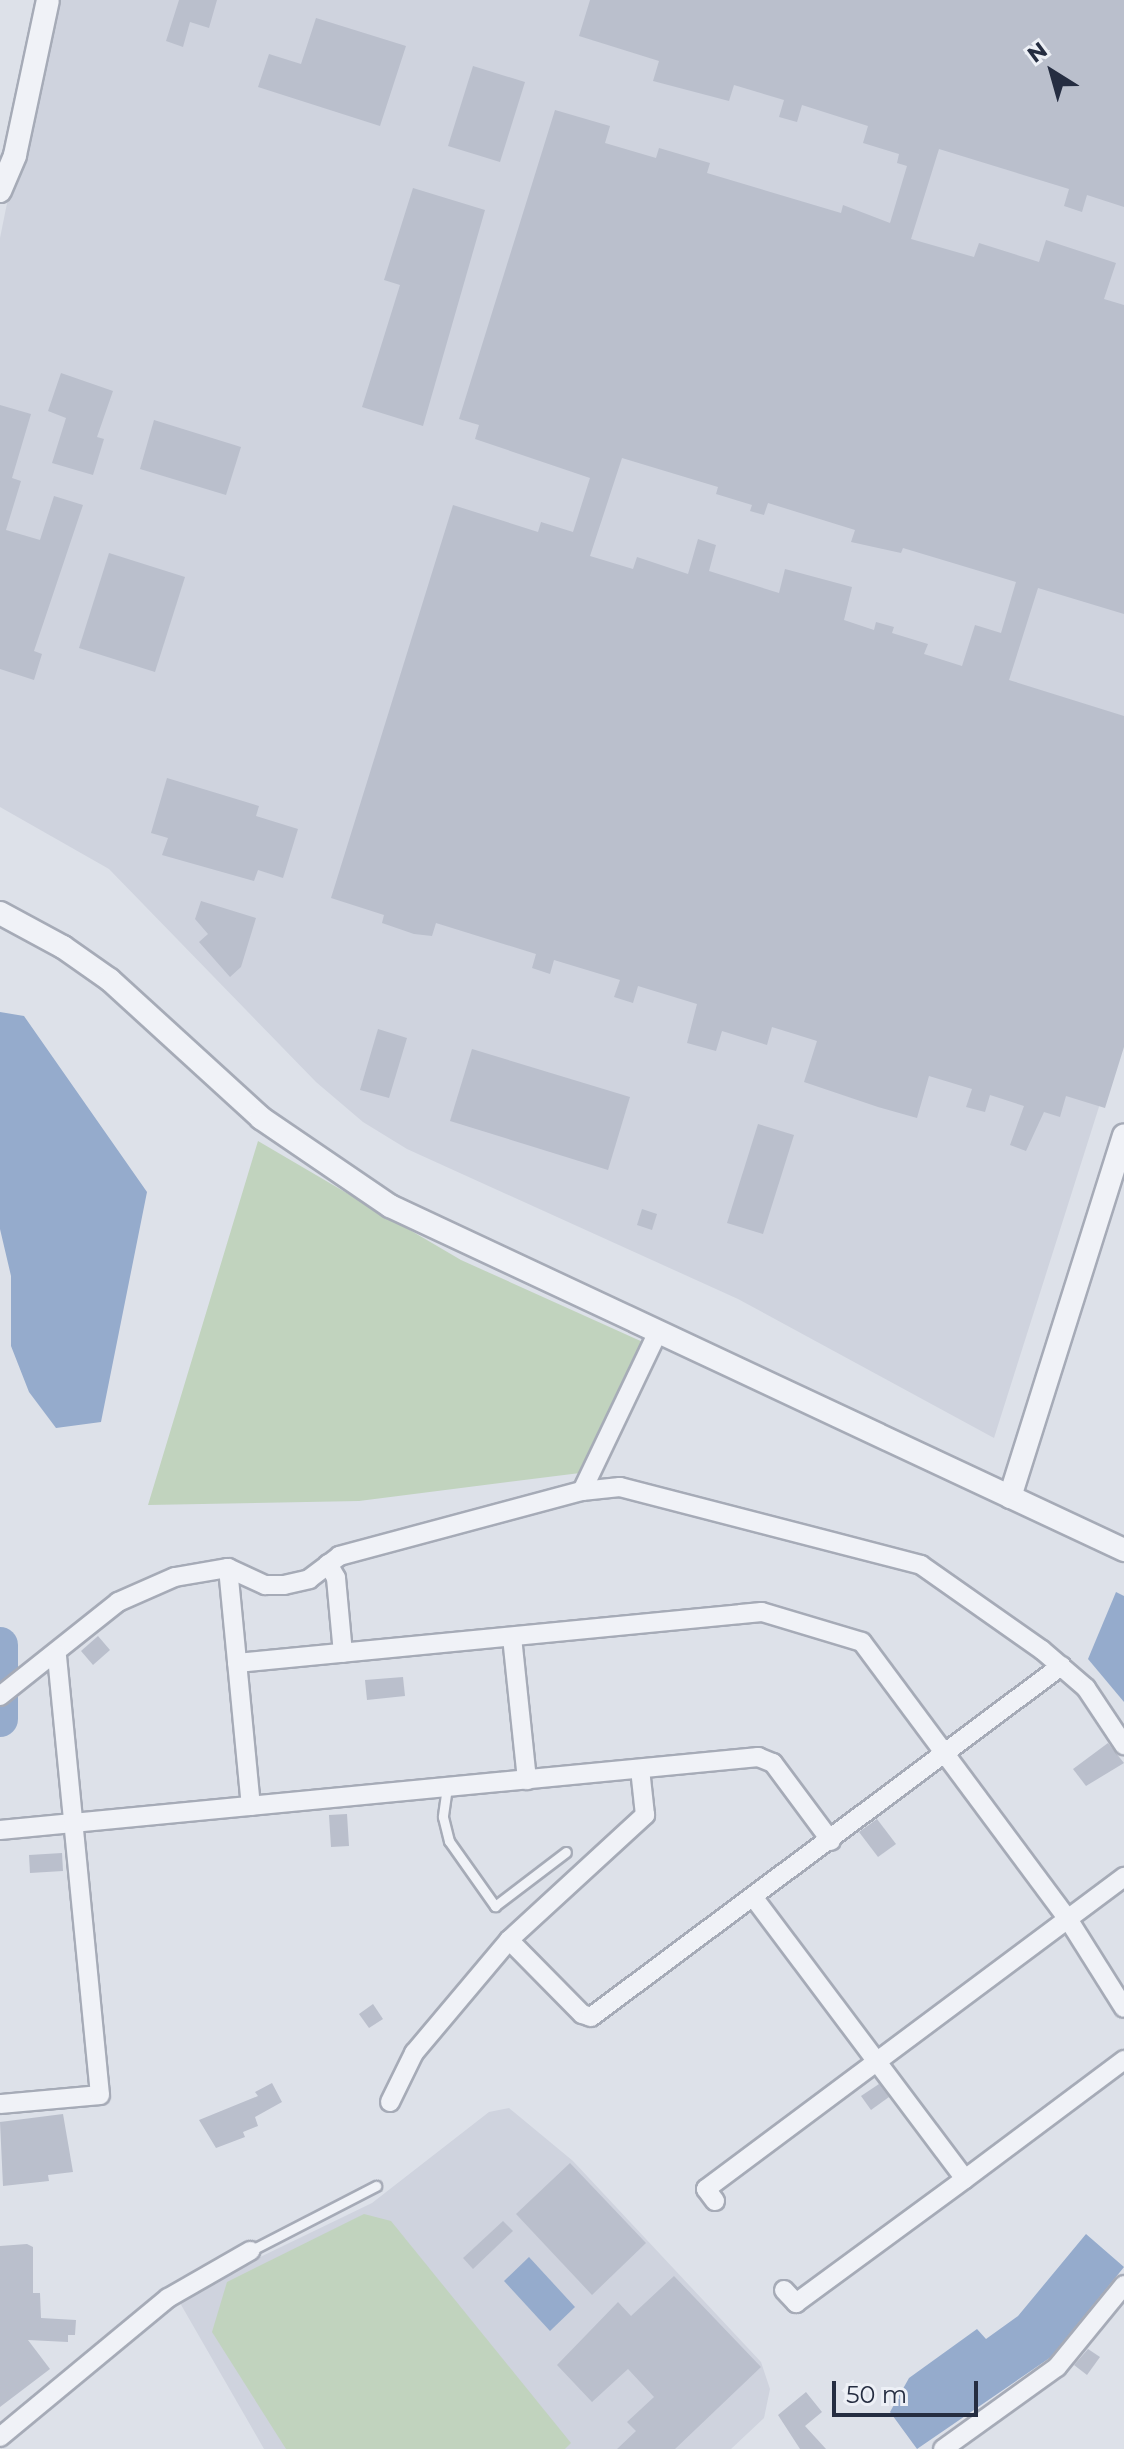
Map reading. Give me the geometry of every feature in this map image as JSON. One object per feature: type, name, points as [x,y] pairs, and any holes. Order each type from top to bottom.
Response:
[{"type":"street","points":[[0,191],[15,155],[48,0]]},
{"type":"street","points":[[0,913],[63,947],[110,980],[261,1118],[328,1167],[441,1232],[1124,1550]]},
{"type":"street","points":[[1010,1497],[1124,1136]]},
{"type":"street","points":[[582,1491],[658,1332]]},
{"type":"street","points":[[0,1696],[19,1686],[138,1589],[207,1567],[228,1568],[265,1585],[284,1585],[309,1579],[339,1556],[582,1491],[620,1487],[921,1565],[1061,1666],[1086,1688],[1124,1745]]},
{"type":"street","points":[[328,1564],[336,1578],[343,1653]]},
{"type":"street","points":[[228,1568],[251,1806]]},
{"type":"street","points":[[237,1663],[762,1612],[862,1642],[1068,1919],[1124,2008]]},
{"type":"street","points":[[512,1637],[527,1780]]},
{"type":"street","points":[[0,2104],[100,2095],[57,1654]]},
{"type":"street","points":[[509,1940],[582,2014],[591,2017],[831,1841],[1061,1666]]},
{"type":"street","points":[[4,1830],[758,1757],[773,1763],[831,1841]]},
{"type":"street","points":[[390,2102],[414,2053],[509,1940],[645,1815],[640,1769]]},
{"type":"street","points":[[715,2201],[706,2189],[1124,1877]]},
{"type":"street","points":[[754,1898],[965,2179]]},
{"type":"street","points":[[784,2290],[796,2303],[1124,2060]]},
{"type":"street","points":[[2,2436],[168,2298],[250,2251]]},
{"type":"street","points":[[943,2449],[1057,2367],[1124,2285]]},
{"type":"lane","points":[[447,1787],[443,1817],[449,1841],[495,1906],[566,1852]]},
{"type":"lane","points":[[250,2251],[376,2186]]},
{"type":"shaded area","points":[[48,0],[1124,0],[1124,1028],[994,1438],[738,1299],[407,1149],[363,1122],[316,1082],[109,869],[0,807],[0,238]]},
{"type":"shaded area","points":[[509,2108],[573,2161],[761,2362],[770,2389],[764,2418],[731,2449],[264,2449],[180,2303],[229,2272],[372,2203],[489,2112]]},
{"type":"green space","points":[[258,1141],[461,1260],[645,1343],[580,1473],[359,1501],[148,1505]]},
{"type":"green space","points":[[364,2214],[391,2221],[571,2443],[565,2449],[286,2449],[212,2332],[227,2282]]},
{"type":"water","points":[[0,1012],[24,1016],[147,1192],[101,1422],[56,1428],[29,1392],[11,1346],[11,1276],[0,1229]]},
{"type":"water","points":[[1116,1592],[1124,1596],[1124,1702],[1088,1659]]},
{"type":"water","points":[[1086,2234],[1124,2267],[1051,2357],[917,2449],[890,2412],[909,2378],[977,2329],[986,2339],[1018,2316]]},
{"type":"water","points":[[529,2257],[575,2307],[550,2331],[504,2281]]},
{"type":"building","points":[[179,0],[217,0],[209,28],[190,22],[183,47],[166,41]]},
{"type":"building","points":[[590,0],[1124,0],[1124,207],[1087,195],[1082,212],[1064,206],[1069,189],[939,149],[911,239],[974,257],[979,243],[1039,262],[1046,240],[1116,263],[1104,299],[1124,305],[1124,614],[1038,588],[1009,680],[1124,716],[1124,1047],[1105,1108],[1066,1096],[1060,1117],[1044,1112],[1026,1151],[1010,1145],[1024,1106],[990,1095],[985,1112],[966,1107],[972,1089],[929,1076],[917,1118],[878,1107],[804,1082],[817,1041],[772,1027],[767,1045],[722,1031],[716,1051],[687,1043],[697,1004],[638,986],[633,1003],[614,997],[620,980],[554,960],[550,974],[532,968],[536,954],[436,923],[432,936],[414,934],[382,923],[384,915],[331,898],[453,505],[538,532],[541,522],[573,532],[590,478],[475,439],[479,425],[459,419],[555,110],[610,126],[605,143],[656,158],[659,148],[710,163],[707,173],[841,213],[843,205],[890,223],[907,166],[897,163],[899,154],[863,143],[868,126],[802,105],[797,122],[779,117],[784,100],[734,85],[729,101],[653,81],[659,61],[579,36]],"holes":[[[622,458],[718,487],[716,494],[752,505],[750,511],[764,515],[768,503],[855,530],[851,542],[901,553],[903,548],[1016,582],[1001,633],[975,625],[962,666],[924,654],[928,644],[892,633],[894,627],[876,622],[874,630],[844,620],[852,587],[785,569],[779,593],[709,571],[716,545],[698,539],[688,574],[637,557],[633,569],[590,556]]]},
{"type":"building","points":[[316,18],[406,46],[380,126],[258,87],[269,54],[301,64]]},
{"type":"building","points":[[473,66],[525,82],[500,162],[448,146]]},
{"type":"building","points":[[413,188],[485,210],[423,426],[362,407],[400,285],[384,280]]},
{"type":"building","points":[[61,373],[113,391],[97,437],[104,439],[93,475],[52,463],[66,418],[48,411]]},
{"type":"building","points":[[0,405],[31,414],[12,478],[21,481],[6,530],[40,540],[54,496],[83,505],[34,651],[42,654],[34,680],[0,669]]},
{"type":"building","points":[[154,420],[241,447],[226,495],[140,469]]},
{"type":"building","points":[[109,553],[185,577],[155,672],[79,648]]},
{"type":"building","points":[[167,778],[259,806],[256,816],[298,829],[283,878],[258,870],[254,881],[162,855],[168,838],[151,833]]},
{"type":"building","points":[[201,901],[256,918],[241,967],[230,977],[199,942],[208,934],[195,919]]},
{"type":"building","points":[[378,1029],[407,1038],[389,1098],[360,1090]]},
{"type":"building","points":[[472,1049],[630,1097],[608,1170],[450,1121]]},
{"type":"building","points":[[758,1124],[794,1135],[763,1234],[727,1223]]},
{"type":"building","points":[[642,1209],[657,1214],[652,1230],[637,1225]]},
{"type":"building","points":[[98,1636],[110,1650],[93,1665],[81,1651]]},
{"type":"building","points":[[403,1677],[405,1696],[367,1700],[365,1680]]},
{"type":"building","points":[[1108,1743],[1124,1763],[1086,1786],[1073,1769]]},
{"type":"building","points":[[347,1814],[349,1846],[331,1847],[329,1815]]},
{"type":"building","points":[[877,1819],[896,1844],[878,1857],[859,1832]]},
{"type":"building","points":[[62,1853],[63,1871],[30,1873],[29,1855]]},
{"type":"building","points":[[373,2004],[383,2019],[369,2028],[359,2014]]},
{"type":"building","points":[[272,2083],[282,2102],[255,2117],[258,2126],[243,2132],[245,2137],[216,2148],[199,2120],[258,2096],[255,2092]]},
{"type":"building","points":[[879,2084],[889,2097],[871,2110],[861,2096]]},
{"type":"building","points":[[63,2114],[73,2172],[48,2175],[49,2181],[3,2186],[0,2122]]},
{"type":"building","points":[[570,2163],[646,2243],[592,2295],[516,2214]]},
{"type":"building","points":[[503,2221],[513,2231],[473,2269],[463,2258]]},
{"type":"building","points":[[27,2244],[33,2247],[33,2293],[40,2293],[41,2318],[76,2320],[75,2335],[68,2335],[68,2342],[28,2340],[50,2369],[0,2407],[0,2246]]},
{"type":"building","points":[[674,2276],[761,2367],[675,2449],[617,2449],[636,2431],[627,2422],[654,2397],[628,2369],[592,2402],[557,2365],[618,2302],[631,2316]]},
{"type":"building","points":[[1088,2349],[1100,2357],[1087,2375],[1074,2365]]},
{"type":"building","points":[[806,2392],[822,2412],[805,2426],[826,2449],[800,2449],[778,2415]]},
{"type":"waterway","points":[[0,1645],[0,1719]]}]
